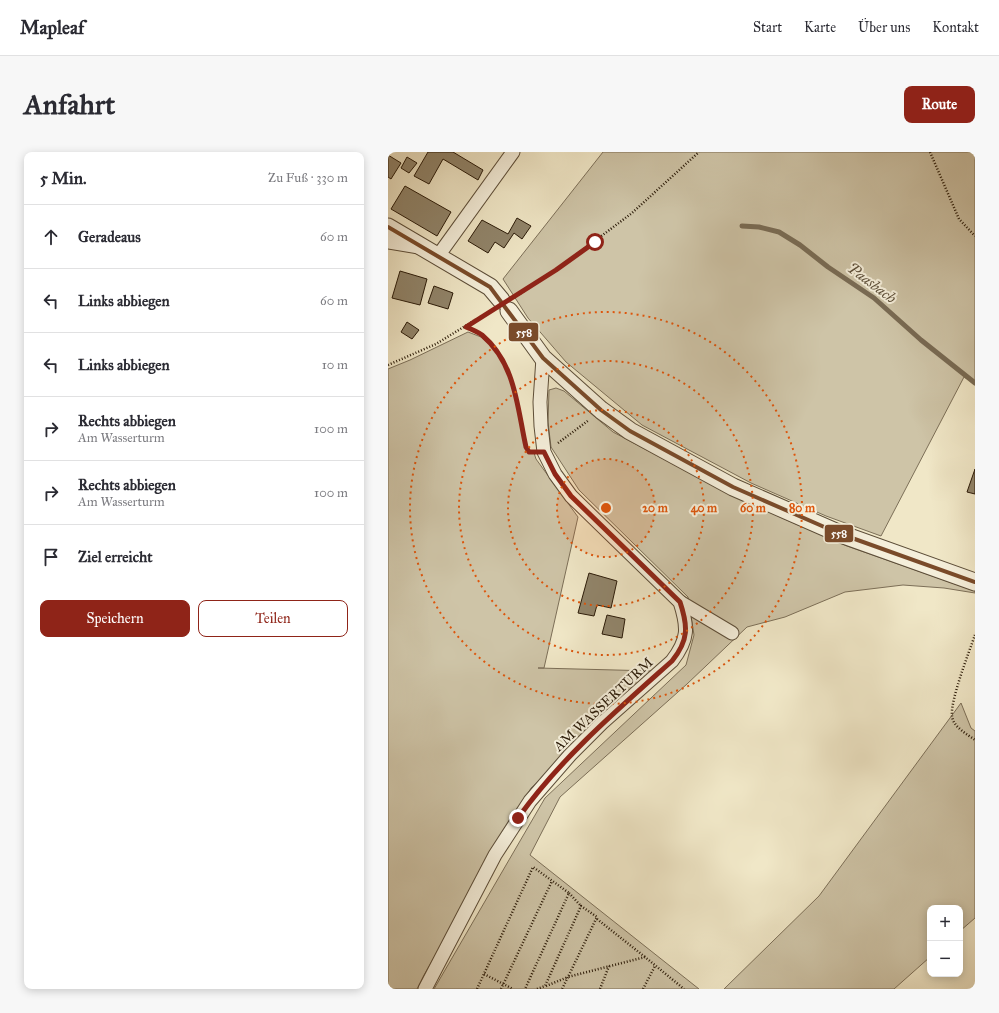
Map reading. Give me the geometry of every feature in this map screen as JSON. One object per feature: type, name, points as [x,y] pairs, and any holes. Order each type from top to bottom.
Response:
[{"type":"street","points":[[438,256],[512,152]]},
{"type":"street","points":[[388,227],[490,288],[543,358],[601,410],[630,432],[733,487],[838,533],[975,582]]},
{"type":"street","points":[[388,242],[422,247]]},
{"type":"street","points":[[543,358],[540,402],[541,426],[544,452],[555,474],[571,496],[680,602],[732,633]]},
{"type":"street","name":"AM WASSERTURM","points":[[425,989],[495,855],[530,801],[570,755],[602,723],[672,661],[681,649],[685,633],[685,616],[680,602]]},
{"type":"path","points":[[388,365],[436,344],[466,327],[568,262],[632,213],[699,152]]},
{"type":"path","points":[[930,152],[959,219],[975,236]]},
{"type":"path","points":[[466,327],[482,334],[507,366],[514,384],[526,447],[529,452],[544,452],[601,410]]},
{"type":"path","points":[[975,635],[954,698],[952,716],[959,729],[975,740]]},
{"type":"path","points":[[477,989],[533,867],[569,893],[581,906],[684,989]]},
{"type":"path","points":[[501,989],[552,881]]},
{"type":"path","points":[[525,989],[569,893]]},
{"type":"path","points":[[546,986],[581,906]]},
{"type":"path","points":[[562,989],[597,918]]},
{"type":"path","points":[[537,989],[568,977],[646,957]]},
{"type":"path","points":[[600,989],[609,966]]},
{"type":"path","points":[[643,989],[655,966]]},
{"type":"path","points":[[484,974],[513,989]]},
{"type":"shaded area","points":[[603,152],[975,152],[975,383],[964,377],[881,536],[826,516],[751,483],[642,425],[566,362],[528,318],[503,279]]},
{"type":"shaded area","points":[[468,332],[481,337],[495,349],[507,366],[513,384],[526,447],[529,452],[534,453],[536,459],[578,517],[544,668],[538,668],[654,671],[608,718],[531,788],[417,989],[388,989],[388,369]]},
{"type":"shaded area","points":[[556,388],[564,391],[613,432],[688,472],[782,518],[847,546],[975,591],[975,593],[944,588],[903,585],[845,592],[785,617],[747,627],[687,684],[560,797],[530,855],[699,989],[434,989],[545,798],[686,665],[694,635],[688,597],[579,490],[551,447],[548,422],[549,390]]},
{"type":"shaded area","points":[[961,703],[971,728],[975,731],[975,918],[963,928],[963,905],[927,905],[927,960],[894,989],[724,989],[819,896]]},
{"type":"building","points":[[428,152],[453,152],[483,170],[478,180],[443,159],[429,184],[414,176]]},
{"type":"building","points":[[388,155],[401,163],[391,179],[388,177]]},
{"type":"building","points":[[407,157],[417,163],[409,173],[401,168]]},
{"type":"building","points":[[405,186],[451,212],[437,236],[391,209]]},
{"type":"building","points":[[517,218],[531,226],[522,239],[514,233],[504,248],[495,242],[488,253],[468,241],[482,220],[508,234]]},
{"type":"building","points":[[400,271],[427,279],[420,305],[392,298]]},
{"type":"building","points":[[434,286],[453,293],[448,309],[428,303]]},
{"type":"building","points":[[407,322],[419,330],[412,339],[401,332]]},
{"type":"building","points":[[975,469],[975,494],[967,492]]},
{"type":"building","points":[[589,573],[617,581],[611,608],[597,605],[594,616],[578,613]]},
{"type":"building","points":[[607,615],[625,619],[622,638],[602,634]]},
{"type":"waterway","name":"Paasbach","points":[[742,226],[759,227],[779,232],[800,245],[828,267],[874,298],[921,340],[975,383]]},
{"type":"transit line","name":"558","points":[[388,227],[490,287],[543,358],[601,410],[630,431],[733,487],[838,533],[975,582]]},
{"type":"route","points":[[518,818],[530,801],[570,755],[602,723],[672,661],[681,649],[684,641],[685,616],[680,602],[571,496],[555,474],[544,452],[529,452],[526,447],[520,420],[514,384],[507,366],[482,334],[466,327],[556,270],[595,242]]}]
